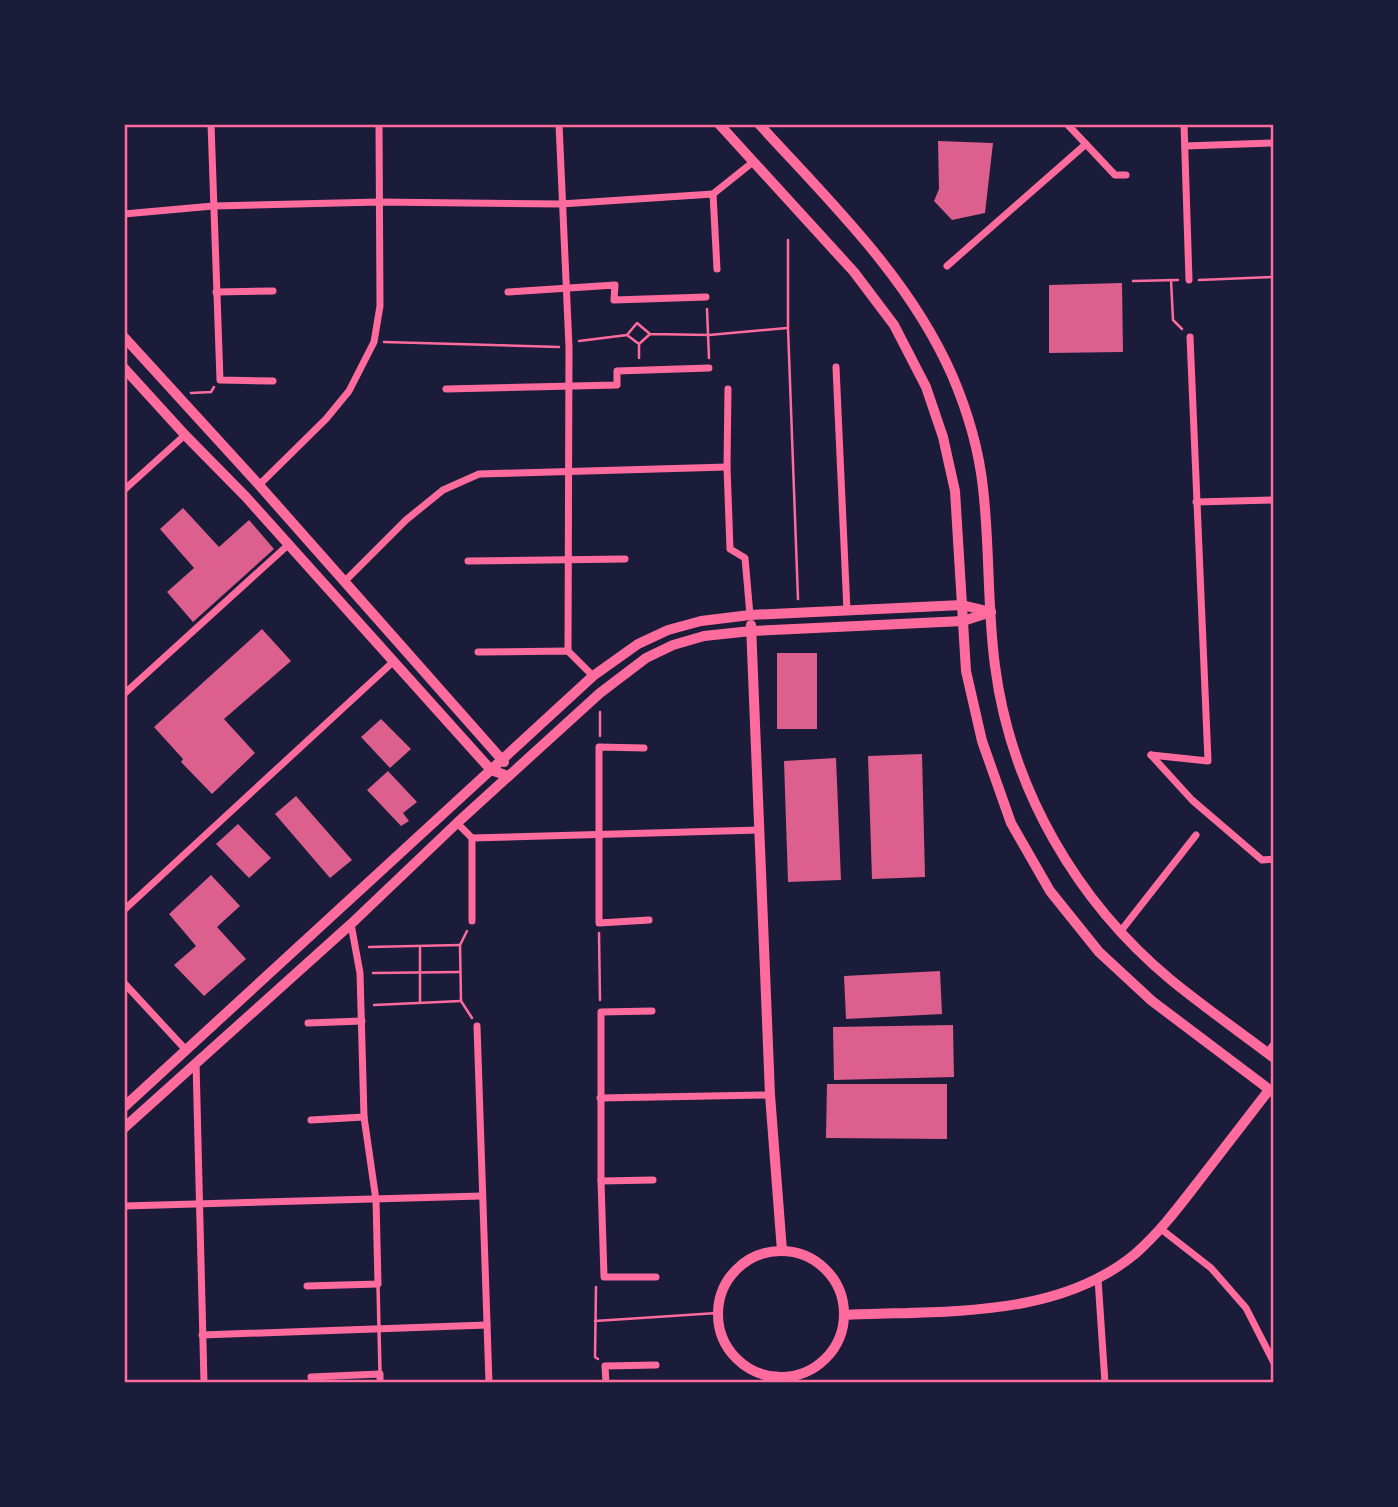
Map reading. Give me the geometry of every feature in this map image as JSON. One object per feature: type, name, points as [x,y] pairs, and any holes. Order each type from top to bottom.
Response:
[{"type":"main road","points":[[719,124],[862,282],[894,325],[926,387],[943,437],[955,491],[966,671],[982,741],[1011,823],[1050,891],[1099,951],[1152,1001],[1272,1089]]},
{"type":"main road","points":[[759,124],[876,253],[918,309],[953,376],[971,429],[983,486],[995,667],[1009,733],[1037,811],[1073,874],[1120,932],[1170,979],[1272,1051]]},
{"type":"street","points":[[211,124],[219,380],[273,381]]},
{"type":"street","points":[[246,497],[326,419],[349,390],[374,341],[380,306],[380,124]]},
{"type":"street","points":[[559,124],[569,345],[568,651],[593,676]]},
{"type":"street","points":[[1067,124],[1115,175],[1126,175]]},
{"type":"street","points":[[1184,124],[1189,280]]},
{"type":"street","points":[[1185,146],[1274,143]]},
{"type":"street","points":[[947,266],[1086,144]]},
{"type":"street","points":[[124,214],[213,206],[379,202],[561,204],[713,194],[753,162]]},
{"type":"street","points":[[713,194],[717,269]]},
{"type":"street","points":[[508,292],[615,285],[614,300],[706,297]]},
{"type":"street","points":[[216,292],[273,291]]},
{"type":"street","points":[[124,337],[503,759],[508,776]]},
{"type":"street","points":[[1190,337],[1208,761],[1151,755],[1192,800],[1262,860],[1274,859]]},
{"type":"street","points":[[836,367],[847,611]]},
{"type":"street","points":[[124,368],[246,497],[491,770],[508,776]]},
{"type":"street","points":[[446,389],[617,385],[617,371],[709,368]]},
{"type":"street","points":[[728,389],[730,549],[745,558],[750,615],[770,1095],[782,1251]]},
{"type":"street","points":[[124,490],[185,435]]},
{"type":"street","points":[[333,593],[406,520],[443,490],[479,474],[727,467]]},
{"type":"street","points":[[1196,502],[1274,500]]},
{"type":"street","points":[[124,694],[288,545]]},
{"type":"street","points":[[468,561],[625,559]]},
{"type":"street","points":[[124,1107],[593,676],[638,644],[668,629],[701,621],[750,615],[962,606],[991,612]]},
{"type":"street","points":[[124,1128],[351,924],[600,693],[646,658],[673,645],[704,636],[751,631],[963,621],[991,612]]},
{"type":"street","points":[[478,652],[568,651]]},
{"type":"street","points":[[124,910],[394,661]]},
{"type":"street","points":[[644,748],[599,747],[599,922],[649,920]]},
{"type":"street","points":[[457,823],[472,838],[472,921]]},
{"type":"street","points":[[472,838],[759,831]]},
{"type":"street","points":[[1120,932],[1196,835]]},
{"type":"street","points":[[307,1286],[378,1284],[376,1200],[364,1116],[360,973],[351,924]]},
{"type":"street","points":[[124,983],[196,1062],[204,1383]]},
{"type":"street","points":[[652,1011],[601,1012],[601,1181],[604,1277],[656,1277]]},
{"type":"street","points":[[308,1023],[362,1021]]},
{"type":"street","points":[[477,1026],[489,1383]]},
{"type":"street","points":[[844,1315],[993,1308],[1042,1300],[1098,1279],[1134,1255],[1161,1229],[1272,1089]]},
{"type":"street","points":[[600,1098],[770,1095]]},
{"type":"street","points":[[311,1120],[364,1116]]},
{"type":"street","points":[[601,1181],[653,1180]]},
{"type":"street","points":[[124,1206],[482,1196]]},
{"type":"street","points":[[1161,1229],[1211,1268],[1246,1308],[1274,1363]]},
{"type":"street","points":[[782,1251],[801,1254],[819,1263],[832,1278],[841,1295],[844,1315],[841,1334],[831,1352],[817,1366],[780,1380],[743,1365],[729,1351],[720,1333],[718,1313],[721,1294],[730,1276],[744,1262],[762,1254],[782,1251]]},
{"type":"street","points":[[1098,1279],[1105,1383]]},
{"type":"street","points":[[202,1335],[487,1325]]},
{"type":"street","points":[[606,1383],[605,1366],[656,1365]]},
{"type":"street","points":[[311,1377],[380,1378]]},
{"type":"lane","points":[[378,1284],[380,1378]]},
{"type":"path","points":[[788,240],[788,328],[799,613]]},
{"type":"path","points":[[1133,281],[1274,277]]},
{"type":"path","points":[[1171,280],[1173,320],[1190,337]]},
{"type":"path","points":[[706,297],[709,368]]},
{"type":"path","points":[[374,341],[569,345],[627,335],[637,323],[650,334],[709,335],[788,328]]},
{"type":"path","points":[[627,335],[639,344],[650,334]]},
{"type":"path","points":[[174,394],[211,392],[219,380]]},
{"type":"path","points":[[599,747],[600,693]]},
{"type":"path","points":[[472,921],[460,945],[461,1001],[477,1026]]},
{"type":"path","points":[[599,922],[601,1012]]},
{"type":"path","points":[[356,947],[460,945]]},
{"type":"path","points":[[420,947],[421,1003]]},
{"type":"path","points":[[360,973],[460,972]]},
{"type":"path","points":[[362,1005],[461,1001]]},
{"type":"path","points":[[604,1277],[594,1288],[595,1357],[605,1366]]},
{"type":"path","points":[[595,1321],[718,1313]]},
{"type":"building","points":[[938,141],[993,143],[985,213],[952,220],[934,201],[939,189]]},
{"type":"building","points":[[1122,283],[1123,352],[1049,353],[1049,285]]},
{"type":"building","points":[[183,508],[219,547],[249,520],[274,549],[193,622],[167,592],[194,568],[160,529]]},
{"type":"building","points":[[262,629],[291,661],[224,719],[255,753],[212,794],[181,762],[183,759],[154,727]]},
{"type":"building","points":[[777,653],[817,653],[817,729],[777,729]]},
{"type":"building","points":[[381,719],[411,749],[390,768],[361,737]]},
{"type":"building","points":[[922,754],[925,877],[872,879],[868,756]]},
{"type":"building","points":[[836,758],[841,880],[788,882],[784,761]]},
{"type":"building","points":[[388,771],[417,802],[403,813],[409,821],[401,826],[367,790]]},
{"type":"building","points":[[296,796],[352,860],[330,878],[275,814]]},
{"type":"building","points":[[238,824],[271,858],[249,878],[216,844]]},
{"type":"building","points":[[211,875],[240,906],[217,927],[246,959],[204,996],[174,965],[196,946],[169,914]]},
{"type":"building","points":[[940,971],[942,1014],[846,1019],[844,976]]},
{"type":"building","points":[[953,1025],[954,1077],[834,1080],[833,1027]]},
{"type":"building","points":[[827,1084],[947,1084],[947,1139],[826,1138]]}]
